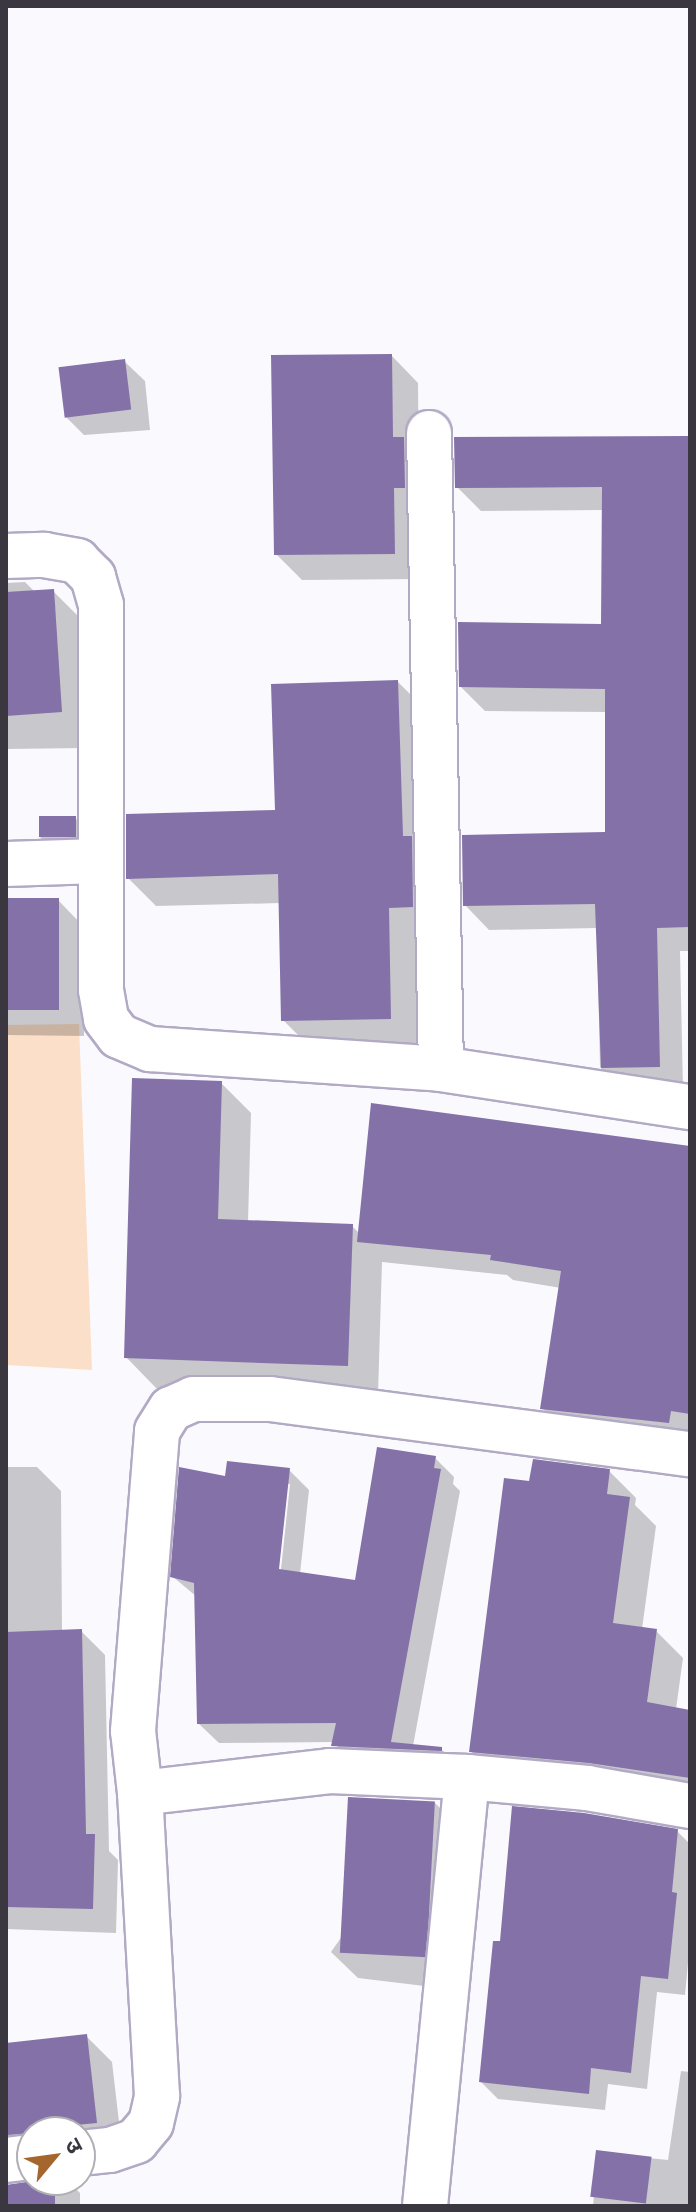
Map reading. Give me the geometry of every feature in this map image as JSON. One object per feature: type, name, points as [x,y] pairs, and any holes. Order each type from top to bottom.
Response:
[{"type":"street","points":[[429,433],[441,1069]]},
{"type":"street","points":[[6,556],[44,555],[77,561],[93,577],[101,605],[101,990],[106,1019],[119,1036],[150,1049],[441,1069],[690,1107]]},
{"type":"street","points":[[6,864],[100,861]]},
{"type":"street","points":[[96,2151],[136,2141],[151,2123],[157,2096],[140,1793],[133,1731],[157,1431],[171,1409],[193,1399],[270,1399],[690,1454]]},
{"type":"street","points":[[140,1793],[330,1771],[467,1777],[587,1788],[690,1806]]},
{"type":"street","points":[[425,2206],[467,1777]]},
{"type":"shaded area","points":[[79,1024],[92,1370],[6,1365],[6,1025]]},
{"type":"building","points":[[392,354],[393,437],[404,437],[405,488],[394,488],[395,554],[274,555],[271,355]]},
{"type":"building","points":[[125,359],[131,410],[65,418],[58,367]]},
{"type":"building","points":[[690,436],[690,927],[657,928],[660,1067],[601,1068],[595,904],[463,906],[462,835],[605,832],[605,689],[459,687],[458,622],[601,624],[602,487],[455,488],[454,437]]},
{"type":"building","points":[[54,589],[62,712],[6,716],[6,592]]},
{"type":"building","points":[[398,680],[403,836],[412,836],[413,907],[389,908],[391,1019],[281,1021],[278,874],[126,879],[126,814],[275,810],[271,684]]},
{"type":"building","points":[[39,816],[76,816],[76,837],[39,837]]},
{"type":"building","points":[[6,898],[59,898],[59,1010],[6,1010]]},
{"type":"building","points":[[132,1078],[222,1081],[218,1219],[353,1224],[348,1366],[124,1358]]},
{"type":"building","points":[[371,1103],[690,1146],[690,1414],[671,1411],[669,1423],[540,1409],[561,1271],[490,1260],[491,1255],[357,1242]]},
{"type":"building","points":[[377,1447],[436,1456],[434,1468],[441,1469],[391,1742],[442,1747],[442,1751],[331,1746],[336,1723],[197,1724],[194,1583],[170,1577],[179,1467],[225,1476],[227,1461],[290,1468],[279,1569],[355,1580]]},
{"type":"building","points":[[533,1459],[610,1469],[607,1494],[630,1497],[613,1623],[657,1629],[647,1702],[690,1710],[690,1778],[589,1763],[469,1752],[504,1478],[529,1481]]},
{"type":"building","points":[[82,1629],[86,1834],[95,1834],[93,1909],[6,1907],[6,1632]]},
{"type":"building","points":[[348,1797],[435,1802],[427,1957],[340,1953]]},
{"type":"building","points":[[512,1806],[584,1813],[678,1829],[672,1892],[677,1893],[668,1979],[641,1976],[631,2073],[591,2068],[589,2094],[479,2082],[493,1941],[500,1941]]},
{"type":"building","points":[[87,2034],[97,2123],[96,2116],[16,2116],[16,2134],[6,2135],[6,2043]]},
{"type":"building","points":[[596,2150],[652,2157],[646,2203],[590,2197]]},
{"type":"building","points":[[16,2184],[16,2196],[55,2196],[55,2206],[6,2206],[6,2185]]}]
